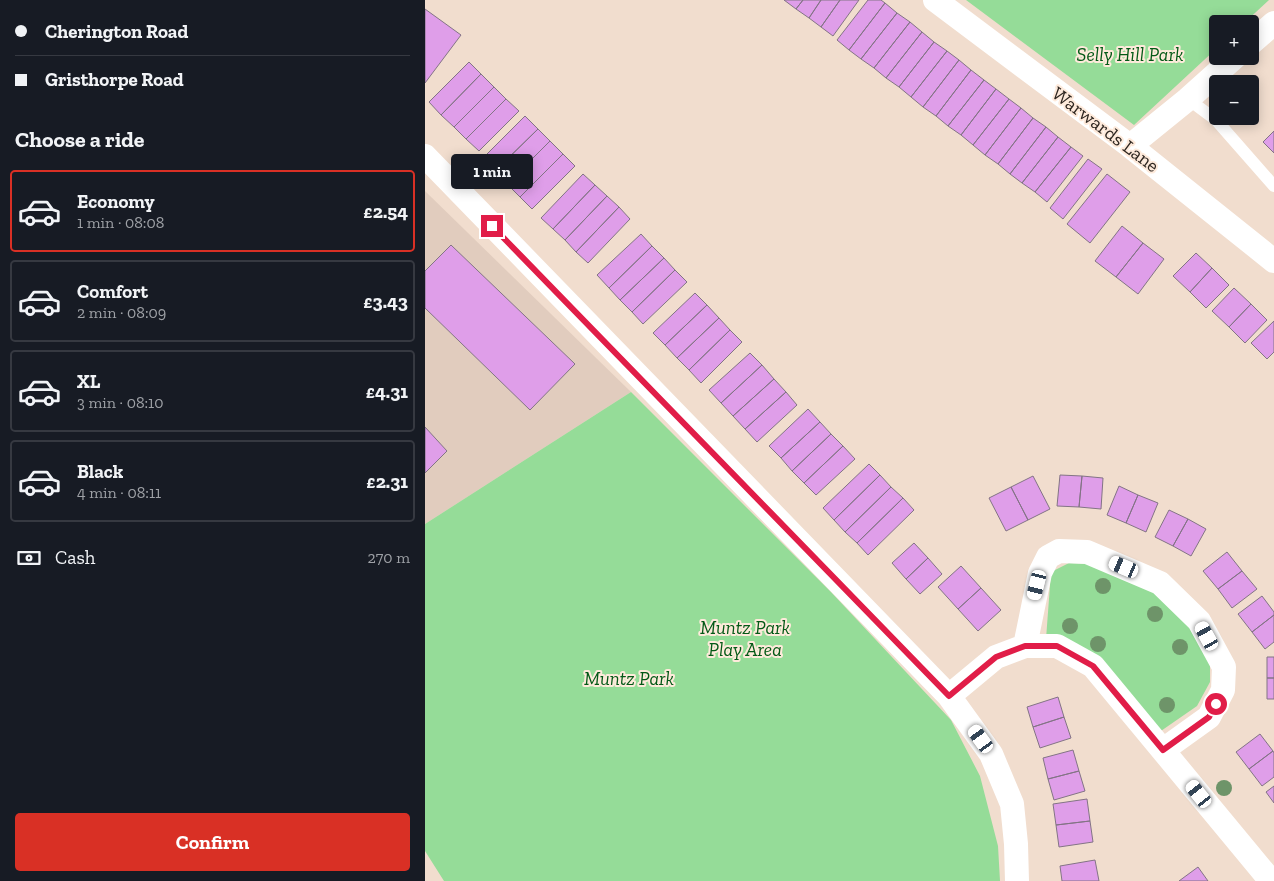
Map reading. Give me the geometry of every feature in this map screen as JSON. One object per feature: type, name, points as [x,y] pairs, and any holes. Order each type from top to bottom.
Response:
[{"type":"street","name":"Warwards Lane","points":[[935,0],[1130,146],[1274,261]]},
{"type":"street","points":[[1259,36],[1274,23]]},
{"type":"street","points":[[1130,146],[1226,65]]},
{"type":"street","points":[[425,156],[949,696],[991,754],[1012,804],[1017,881]]},
{"type":"street","points":[[1025,646],[1040,573],[1048,557],[1059,551],[1087,552],[1161,583],[1199,621],[1224,667],[1223,690],[1209,717],[1163,750]]},
{"type":"street","points":[[949,696],[996,657],[1025,646],[1057,646],[1093,666],[1271,881]]},
{"type":"lane","points":[[1188,99],[1216,120],[1274,186]]},
{"type":"shaded area","points":[[425,191],[631,392],[425,524]]},
{"type":"green space","name":"Selly Hill Park","points":[[966,0],[1269,0],[1253,15],[1209,15],[1209,55],[1134,125]]},
{"type":"green space","name":"Muntz Park","points":[[631,392],[831,592],[951,720],[980,776],[998,846],[1000,881],[444,881],[425,851],[425,524]]},
{"type":"green space","points":[[1069,563],[1093,564],[1156,591],[1189,623],[1210,662],[1210,682],[1197,706],[1158,733],[1046,639],[1051,572]]},
{"type":"building","points":[[784,0],[803,0],[796,9]]},
{"type":"building","points":[[803,0],[821,0],[809,18],[796,9]]},
{"type":"building","points":[[821,0],[840,0],[821,27],[809,18]]},
{"type":"building","points":[[840,0],[859,0],[833,36],[821,27]]},
{"type":"building","points":[[868,0],[881,0],[885,3],[849,50],[837,40]]},
{"type":"building","points":[[885,3],[897,13],[861,59],[849,50]]},
{"type":"building","points":[[425,9],[461,35],[425,83]]},
{"type":"building","points":[[897,13],[910,22],[874,68],[861,59]]},
{"type":"building","points":[[910,22],[922,32],[886,78],[874,68]]},
{"type":"building","points":[[922,32],[934,42],[899,87],[886,78]]},
{"type":"building","points":[[934,42],[947,51],[911,97],[899,87]]},
{"type":"building","points":[[947,51],[959,60],[923,107],[911,97]]},
{"type":"building","points":[[959,60],[971,70],[936,116],[923,107]]},
{"type":"building","points":[[469,62],[481,74],[441,115],[429,102]]},
{"type":"building","points":[[971,70],[984,80],[948,126],[936,116]]},
{"type":"building","points":[[481,74],[494,87],[454,127],[441,115]]},
{"type":"building","points":[[984,80],[996,89],[961,135],[948,126]]},
{"type":"building","points":[[494,87],[506,99],[466,139],[454,127]]},
{"type":"building","points":[[996,89],[1009,99],[973,145],[961,135]]},
{"type":"building","points":[[506,99],[519,111],[479,151],[466,139]]},
{"type":"building","points":[[1009,99],[1021,108],[985,155],[973,145]]},
{"type":"building","points":[[1021,108],[1033,118],[998,164],[985,155]]},
{"type":"building","points":[[525,116],[538,129],[494,172],[482,159]]},
{"type":"building","points":[[1033,118],[1046,127],[1010,174],[998,164]]},
{"type":"building","points":[[1046,127],[1058,137],[1022,183],[1010,174]]},
{"type":"building","points":[[538,129],[550,141],[507,184],[494,172]]},
{"type":"building","points":[[1274,131],[1274,153],[1263,142]]},
{"type":"building","points":[[1058,137],[1071,147],[1035,192],[1022,183]]},
{"type":"building","points":[[550,141],[563,154],[520,197],[507,184]]},
{"type":"building","points":[[1071,147],[1083,156],[1047,202],[1035,192]]},
{"type":"building","points":[[563,154],[575,166],[532,209],[520,197]]},
{"type":"building","points":[[1088,159],[1102,169],[1063,219],[1050,208]]},
{"type":"building","points":[[583,174],[595,185],[553,229],[541,218]]},
{"type":"building","points":[[1107,174],[1130,192],[1090,243],[1067,224]]},
{"type":"building","points":[[595,185],[607,196],[565,240],[553,229]]},
{"type":"building","points":[[607,196],[619,207],[576,252],[565,240]]},
{"type":"building","points":[[619,207],[630,219],[588,263],[576,252]]},
{"type":"building","points":[[1122,226],[1143,243],[1116,277],[1095,261]]},
{"type":"building","points":[[641,234],[652,246],[609,288],[597,275]]},
{"type":"building","points":[[1143,243],[1164,259],[1138,294],[1116,277]]},
{"type":"building","points":[[451,245],[575,364],[530,410],[425,308],[425,271]]},
{"type":"building","points":[[652,246],[664,258],[620,300],[609,288]]},
{"type":"building","points":[[1196,253],[1212,268],[1190,292],[1173,276]]},
{"type":"building","points":[[664,258],[675,270],[632,312],[620,300]]},
{"type":"building","points":[[1212,268],[1229,285],[1206,308],[1190,292]]},
{"type":"building","points":[[675,270],[687,282],[643,324],[632,312]]},
{"type":"building","points":[[1234,288],[1251,304],[1229,327],[1212,311]]},
{"type":"building","points":[[695,293],[707,305],[665,345],[653,333]]},
{"type":"building","points":[[1251,304],[1267,320],[1245,343],[1229,327]]},
{"type":"building","points":[[707,305],[719,318],[677,358],[665,345]]},
{"type":"building","points":[[719,318],[730,330],[689,370],[677,358]]},
{"type":"building","points":[[1274,321],[1274,352],[1267,359],[1251,343]]},
{"type":"building","points":[[730,330],[742,342],[701,383],[689,370]]},
{"type":"building","points":[[750,353],[762,365],[721,403],[709,390]]},
{"type":"building","points":[[762,365],[774,379],[733,416],[721,403]]},
{"type":"building","points":[[774,379],[786,392],[745,429],[733,416]]},
{"type":"building","points":[[786,392],[797,405],[757,442],[745,429]]},
{"type":"building","points":[[808,409],[820,422],[781,458],[769,446]]},
{"type":"building","points":[[820,422],[831,434],[792,471],[781,458]]},
{"type":"building","points":[[425,427],[447,451],[425,473]]},
{"type":"building","points":[[831,434],[843,446],[804,483],[792,471]]},
{"type":"building","points":[[843,446],[855,459],[816,495],[804,483]]},
{"type":"building","points":[[869,464],[880,475],[834,520],[823,508]]},
{"type":"building","points":[[880,475],[891,487],[845,532],[834,520]]},
{"type":"building","points":[[1060,475],[1082,476],[1079,507],[1057,506]]},
{"type":"building","points":[[1033,476],[1050,509],[1028,520],[1011,487]]},
{"type":"building","points":[[1082,476],[1103,478],[1101,509],[1079,507]]},
{"type":"building","points":[[1119,486],[1138,495],[1126,523],[1107,515]]},
{"type":"building","points":[[891,487],[903,498],[857,543],[845,532]]},
{"type":"building","points":[[1011,487],[1028,520],[1006,531],[989,498]]},
{"type":"building","points":[[1138,495],[1158,503],[1146,532],[1126,523]]},
{"type":"building","points":[[903,498],[914,510],[868,555],[857,543]]},
{"type":"building","points":[[1169,510],[1188,519],[1173,546],[1155,537]]},
{"type":"building","points":[[1188,519],[1206,529],[1191,556],[1173,546]]},
{"type":"building","points":[[914,543],[928,558],[906,579],[892,563]]},
{"type":"building","points":[[1227,552],[1242,571],[1218,589],[1203,571]]},
{"type":"building","points":[[928,558],[942,574],[920,594],[906,579]]},
{"type":"building","points":[[961,566],[981,588],[958,609],[938,587]]},
{"type":"building","points":[[1242,571],[1257,589],[1232,608],[1218,589]]},
{"type":"building","points":[[981,588],[1001,610],[978,631],[958,609]]},
{"type":"building","points":[[1262,596],[1274,612],[1274,615],[1252,632],[1238,614]]},
{"type":"building","points":[[1274,615],[1274,642],[1265,649],[1252,632]]},
{"type":"building","points":[[1267,657],[1274,657],[1274,678],[1267,678]]},
{"type":"building","points":[[1267,678],[1274,678],[1274,699],[1267,699]]},
{"type":"building","points":[[1058,697],[1064,717],[1033,727],[1027,707]]},
{"type":"building","points":[[1064,717],[1071,738],[1040,748],[1033,727]]},
{"type":"building","points":[[1260,734],[1273,751],[1249,769],[1236,752]]},
{"type":"building","points":[[1073,750],[1079,771],[1048,779],[1043,758]]},
{"type":"building","points":[[1273,751],[1274,777],[1262,786],[1249,769]]},
{"type":"building","points":[[1079,771],[1085,791],[1054,800],[1048,779]]},
{"type":"building","points":[[1274,786],[1274,803],[1266,792]]},
{"type":"building","points":[[1087,799],[1090,821],[1056,825],[1053,804]]},
{"type":"building","points":[[1090,821],[1093,842],[1059,847],[1056,825]]},
{"type":"building","points":[[1095,860],[1099,881],[1062,881],[1060,866]]},
{"type":"building","points":[[1198,867],[1208,881],[1179,881]]},
{"type":"route","points":[[492,226],[949,696],[996,657],[1025,646],[1057,646],[1093,666],[1163,750],[1209,717],[1216,704]]},
{"type":"park label","name":"Muntz Park Play Area","points":[[745,638]]}]
